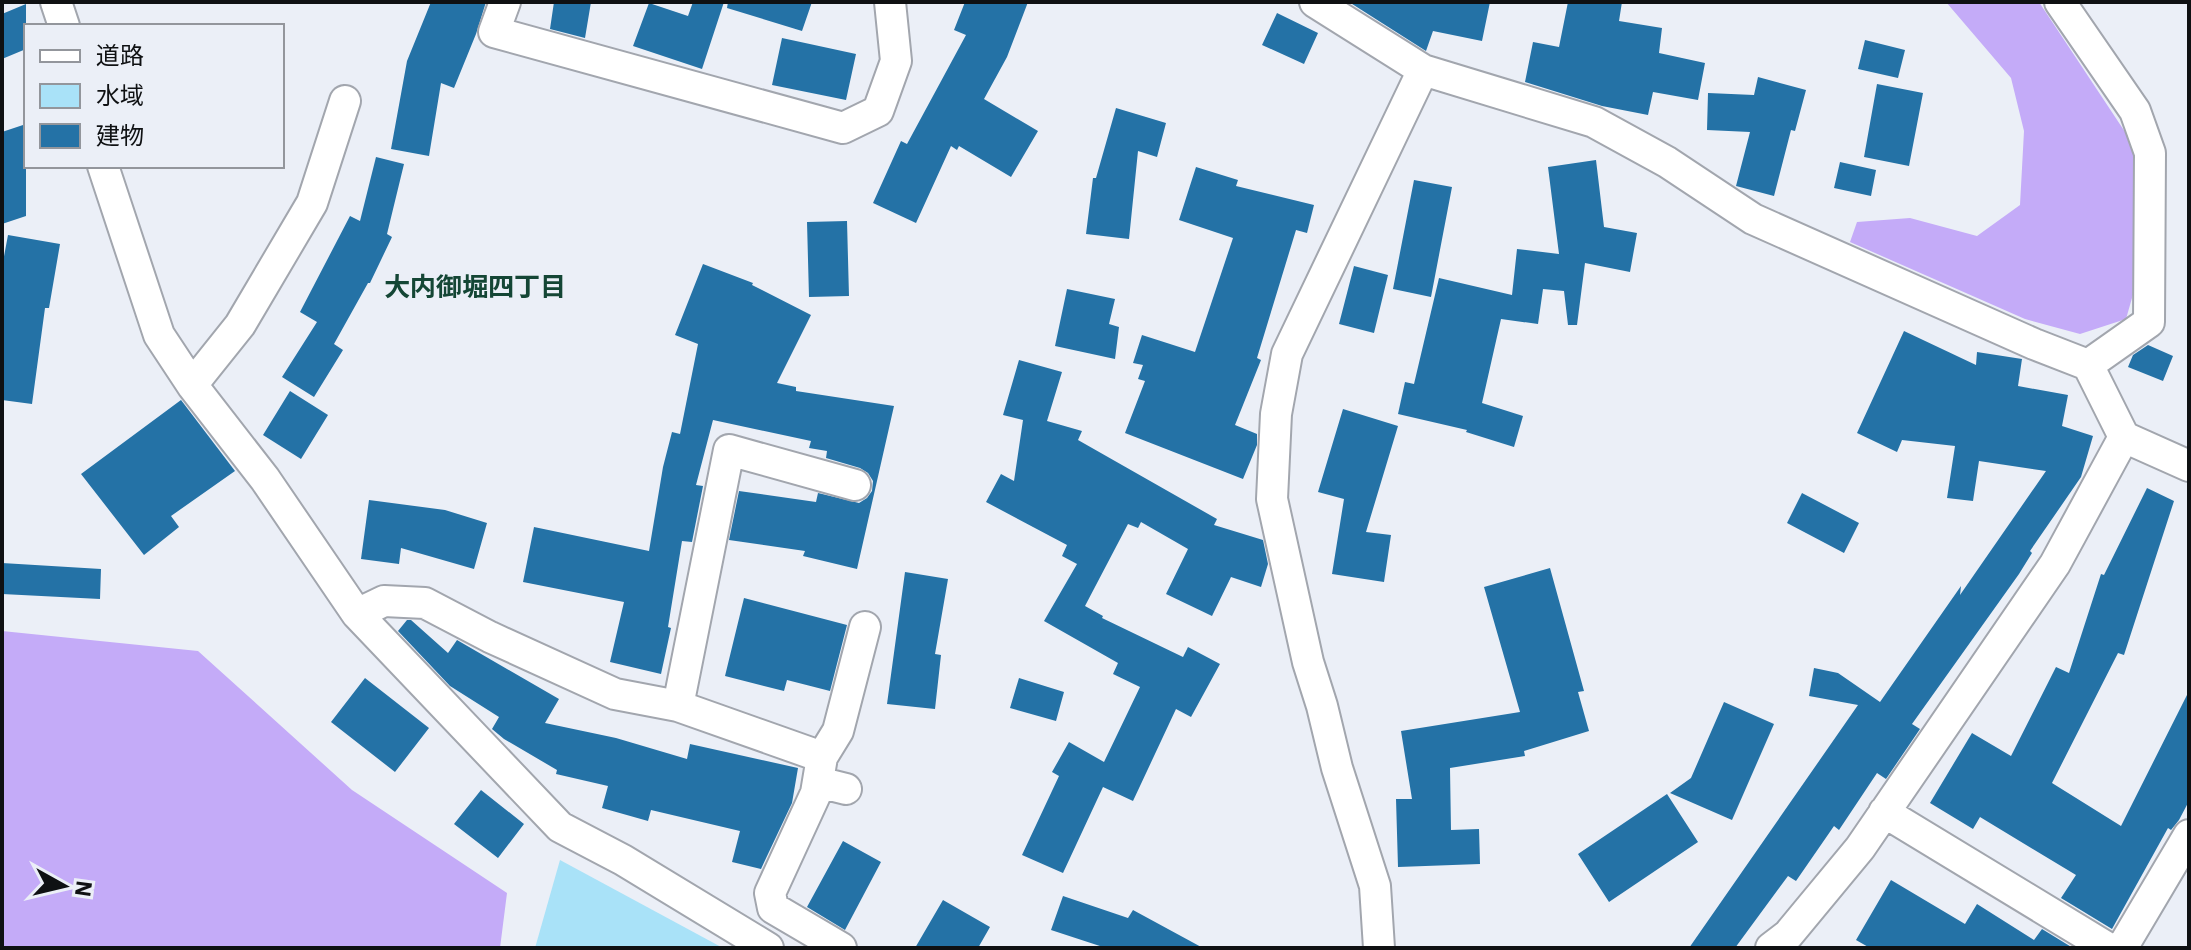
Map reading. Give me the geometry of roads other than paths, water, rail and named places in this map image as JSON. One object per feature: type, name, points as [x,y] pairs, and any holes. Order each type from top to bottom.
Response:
[{"type":"street","points":[[56,2],[63,24]]},
{"type":"street","points":[[505,2],[494,32],[843,128],[878,111],[896,61],[890,2]]},
{"type":"street","points":[[1315,2],[1423,70],[1594,122],[1667,162],[1753,219],[2088,365],[2124,437],[2189,466]]},
{"type":"street","points":[[2060,2],[2135,111],[2150,153],[2149,322],[2088,365]]},
{"type":"street","points":[[1381,947],[1375,886],[1337,768],[1308,662],[1272,499],[1276,414],[1287,354],[1423,70]]},
{"type":"street","points":[[192,385],[240,325],[312,203],[345,101]]},
{"type":"street","points":[[104,168],[159,335],[192,385],[265,479],[357,614],[560,827],[623,860],[768,948]]},
{"type":"street","points":[[1771,948],[1797,925],[1860,848],[2055,564],[2124,437]]},
{"type":"street","points":[[678,706],[729,450],[855,485]]},
{"type":"street","points":[[357,614],[384,601],[425,603],[490,637],[615,694],[678,706],[829,776]]},
{"type":"street","points":[[841,948],[773,908],[770,893],[816,793],[829,776],[865,627]]},
{"type":"street","points":[[1884,812],[2108,948]]},
{"type":"street","points":[[2122,948],[2189,835]]},
{"type":"water","points":[[560,860],[723,948],[535,948]]},
{"type":"district","name":"大内御堀四丁目","points":[[475,287]]}]
